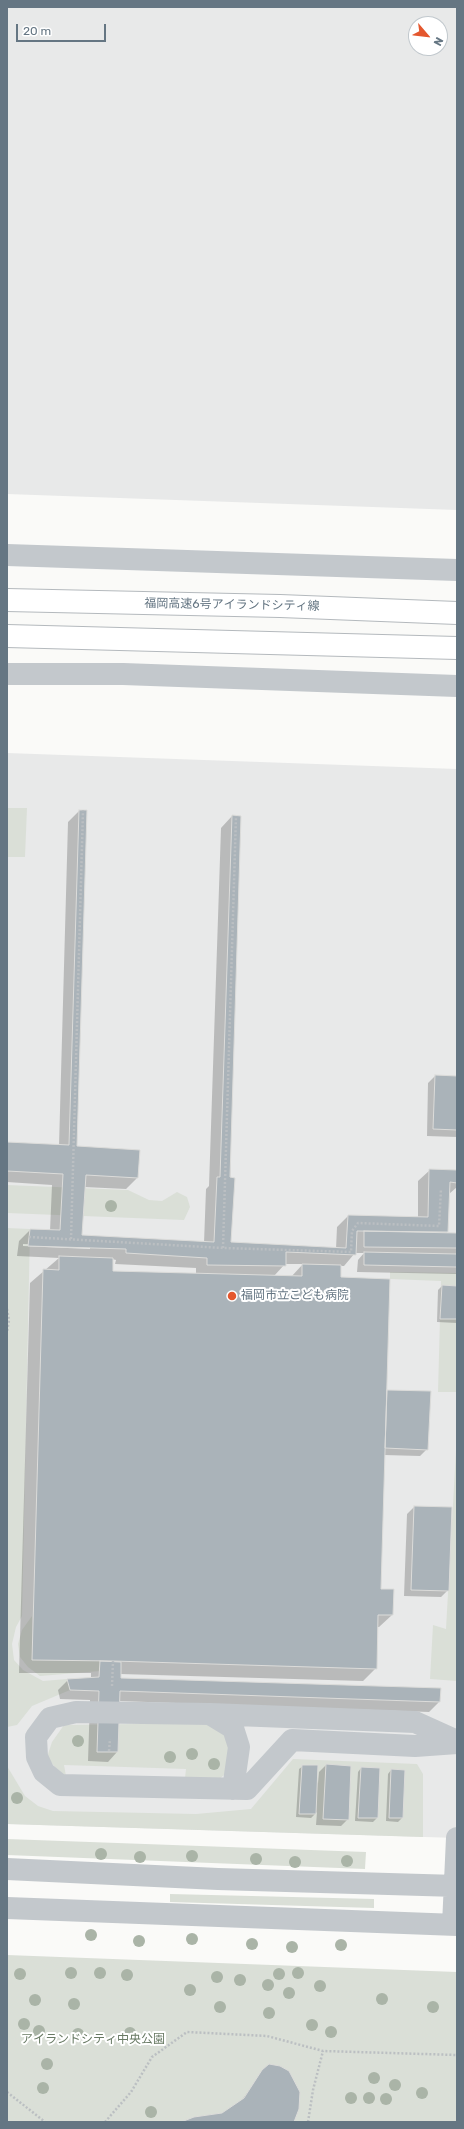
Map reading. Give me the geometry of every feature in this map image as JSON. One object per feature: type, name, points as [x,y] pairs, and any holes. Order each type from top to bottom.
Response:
[{"type":"highway","name":"福岡高速6号アイランドシティ線","points":[[7,600],[280,606],[450,613]]},
{"type":"highway","points":[[7,636],[450,648]]},
{"type":"street","points":[[7,555],[457,570]]},
{"type":"street","points":[[7,674],[123,674],[457,686]]},
{"type":"street","points":[[76,1712],[210,1714],[415,1722],[457,1742],[415,1746],[292,1740],[247,1789],[233,1789],[60,1785],[44,1772],[37,1757],[36,1737],[50,1718],[76,1712]]},
{"type":"street","points":[[210,1714],[233,1728],[239,1747],[233,1789]]},
{"type":"street","points":[[7,1908],[455,1925],[457,1838]]},
{"type":"street","points":[[7,1869],[225,1879],[456,1886]]},
{"type":"path","points":[[71,1239],[83,810]]},
{"type":"path","points":[[223,1248],[236,816]]},
{"type":"path","points":[[28,1237],[223,1248],[351,1252],[352,1231],[358,1223],[439,1226],[442,1189]]},
{"type":"path","points":[[7,1309],[10,1320],[7,1332]]},
{"type":"path","points":[[105,2122],[131,2092],[152,2057],[187,2032],[267,2036],[323,2051],[457,2055]]},
{"type":"path","points":[[308,2122],[313,2090],[323,2051]]},
{"type":"path","points":[[7,2092],[45,2122]]},
{"type":"shaded area","points":[[7,7],[457,7],[457,510],[7,494]]},
{"type":"shaded area","name":"福岡市立こども病院","points":[[7,753],[457,769],[457,1838],[7,1824]]},
{"type":"green space","points":[[7,808],[27,808],[25,857],[7,857]]},
{"type":"green space","points":[[7,1185],[128,1190],[149,1200],[162,1201],[177,1192],[187,1197],[190,1207],[184,1220],[7,1213]]},
{"type":"green space","points":[[7,1228],[30,1229],[22,1616],[16,1627],[12,1644],[14,1660],[23,1670],[43,1681],[67,1679],[70,1690],[32,1706],[17,1725],[7,1727]]},
{"type":"green space","points":[[390,1272],[457,1273],[457,1392],[438,1392],[441,1281],[390,1279]]},
{"type":"green space","points":[[457,1433],[457,1681],[430,1679],[433,1625],[446,1629]]},
{"type":"green space","points":[[32,1616],[32,1660],[100,1661],[100,1671],[40,1676],[28,1667],[20,1657],[18,1644],[22,1630]]},
{"type":"green space","points":[[205,1723],[227,1732],[229,1745],[228,1772],[219,1779],[185,1778],[186,1769],[64,1765],[66,1776],[55,1767],[47,1757],[52,1742],[64,1725]]},
{"type":"green space","points":[[293,1759],[417,1764],[423,1774],[423,1837],[7,1824],[7,1766],[25,1796],[38,1806],[53,1811],[196,1814],[251,1809]]},
{"type":"green space","points":[[7,1839],[366,1852],[365,1869],[7,1855]]},
{"type":"green space","points":[[170,1894],[374,1899],[374,1908],[170,1902]]},
{"type":"green space","name":"アイランドシティ中央公園","points":[[7,1955],[457,1972],[457,2122],[7,2122]]},
{"type":"building","points":[[79,810],[87,810],[77,1146],[140,1150],[138,1178],[86,1175],[82,1235],[214,1242],[217,1177],[220,1177],[232,815],[241,816],[230,1177],[235,1178],[231,1242],[346,1248],[348,1215],[428,1217],[429,1169],[457,1170],[457,1183],[450,1182],[448,1232],[357,1231],[356,1255],[286,1252],[286,1266],[207,1265],[207,1258],[126,1253],[126,1249],[28,1246],[30,1229],[60,1230],[63,1174],[7,1171],[7,1142],[69,1145]]},
{"type":"building","points":[[435,1075],[457,1076],[457,1130],[433,1129]]},
{"type":"building","points":[[364,1231],[457,1233],[457,1248],[364,1247]]},
{"type":"building","points":[[364,1252],[457,1254],[457,1267],[364,1265]]},
{"type":"building","name":"福岡市立こども病院","points":[[59,1256],[113,1258],[113,1271],[302,1276],[302,1264],[341,1265],[341,1277],[390,1279],[381,1589],[394,1589],[393,1615],[378,1615],[377,1669],[32,1660],[43,1269],[59,1270]]},
{"type":"building","points":[[442,1285],[457,1286],[457,1319],[440,1319]]},
{"type":"building","points":[[387,1390],[431,1391],[428,1450],[385,1448]]},
{"type":"building","points":[[414,1506],[452,1507],[449,1591],[411,1590]]},
{"type":"building","points":[[100,1661],[121,1662],[121,1678],[441,1688],[440,1702],[120,1691],[118,1752],[97,1752],[99,1691],[70,1690],[67,1679],[99,1677]]},
{"type":"building","points":[[326,1764],[351,1766],[349,1820],[323,1819]]},
{"type":"building","points":[[302,1765],[318,1765],[316,1814],[299,1814]]},
{"type":"building","points":[[361,1767],[380,1768],[378,1818],[358,1818]]},
{"type":"building","points":[[391,1769],[405,1770],[403,1818],[389,1818]]},
{"type":"building","points":[[269,2064],[280,2066],[289,2071],[300,2092],[299,2109],[294,2122],[181,2122],[194,2117],[222,2113],[244,2098],[262,2070]]},
{"type":"place","name":"福岡市立こども病院","points":[[232,1296]]}]
